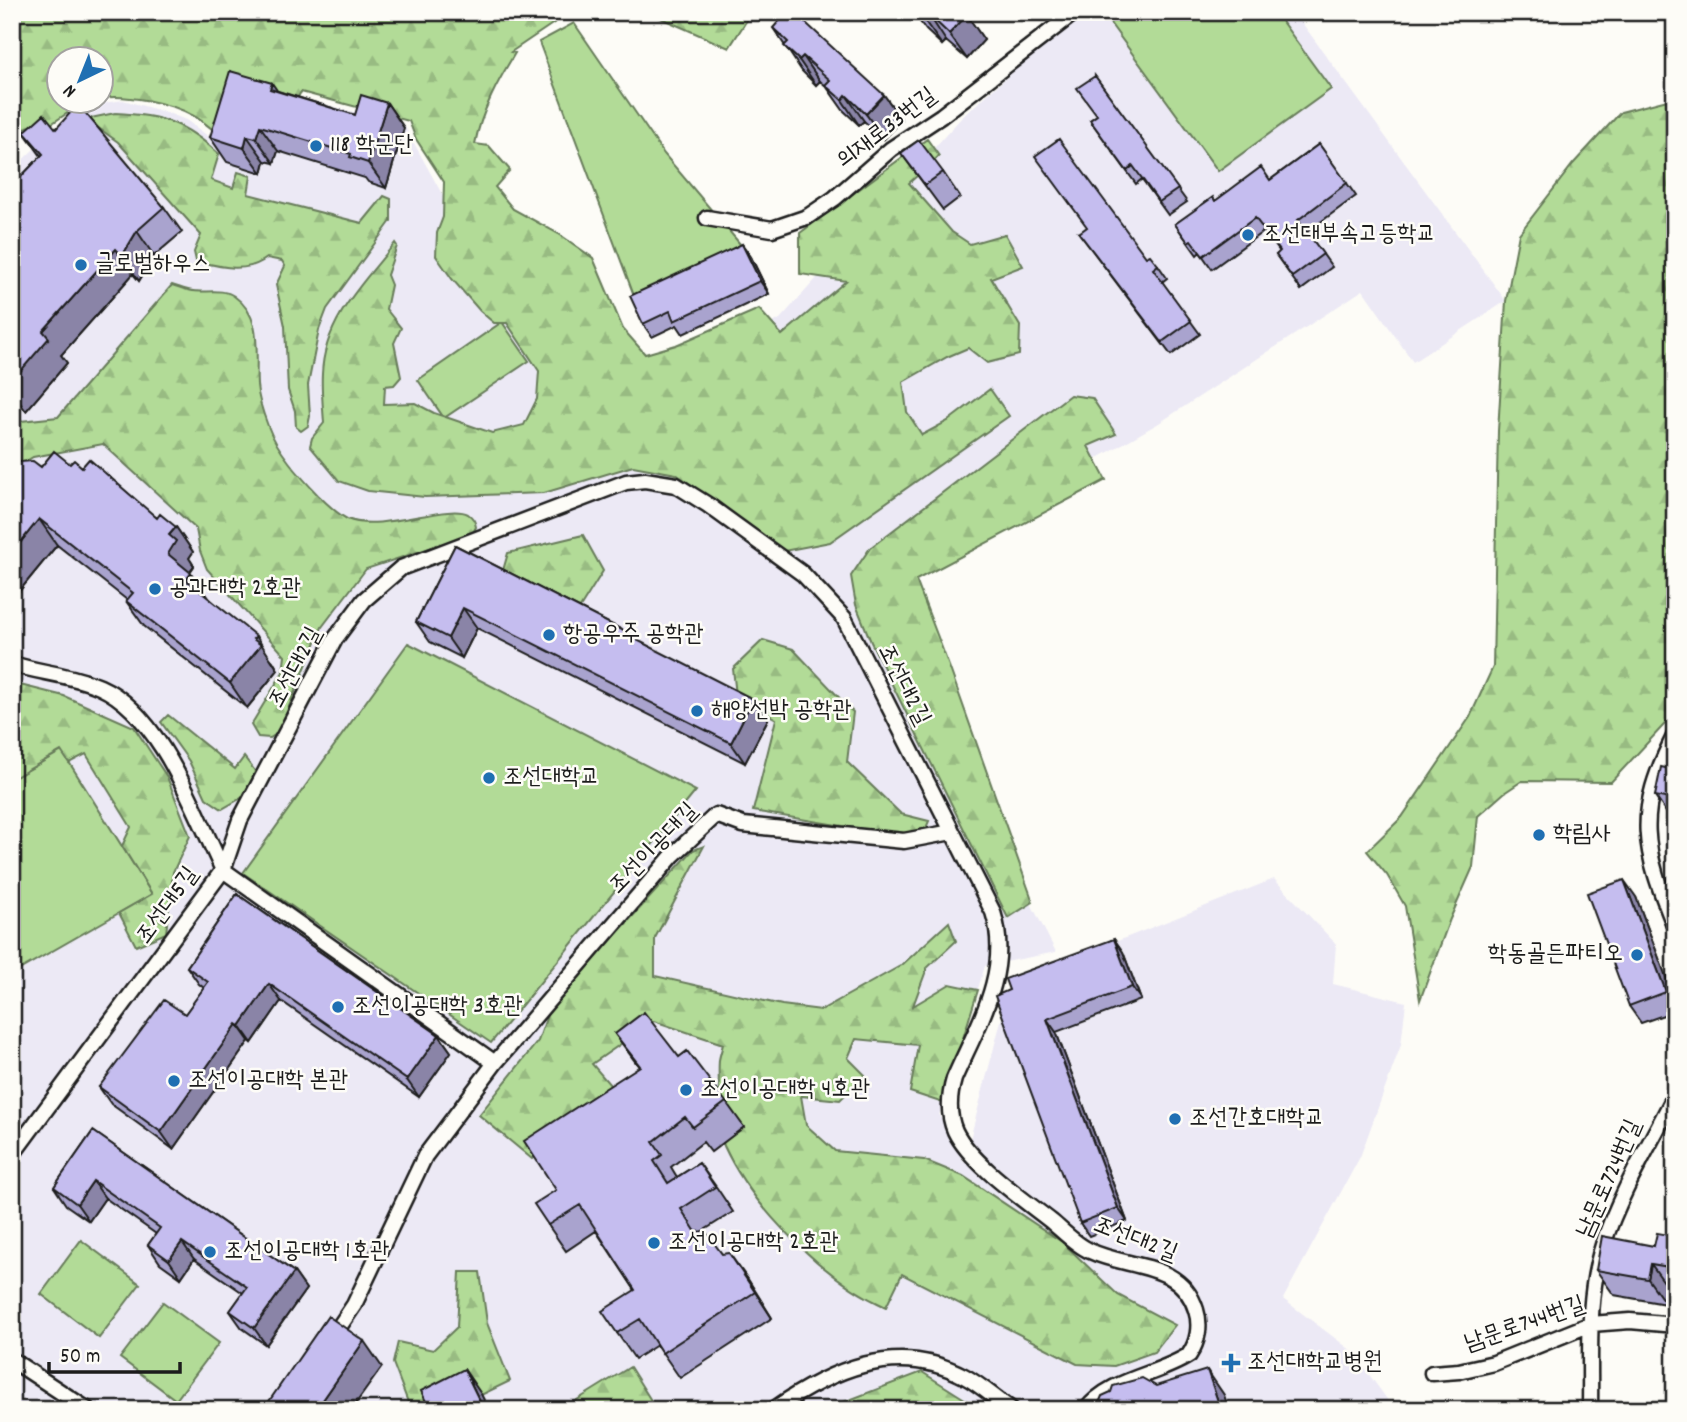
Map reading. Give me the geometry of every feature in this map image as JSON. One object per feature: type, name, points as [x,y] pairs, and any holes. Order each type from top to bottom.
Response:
[{"type":"street","name":"의재로33번길","points":[[707,218],[772,229],[807,217],[835,198],[891,149],[941,116],[1075,12]]},
{"type":"street","name":"조선대2길","points":[[223,870],[240,820],[335,639],[364,600],[401,568],[635,480],[676,485],[803,574],[844,618],[993,912],[1000,940],[998,970],[993,990],[950,1093],[952,1121],[964,1146],[982,1165],[1088,1250],[1161,1270],[1175,1279],[1193,1300],[1198,1316],[1198,1335],[1189,1355],[1108,1391],[1094,1400],[1087,1410]]},
{"type":"street","name":"조선대5길","points":[[12,664],[98,686],[114,694],[148,724],[162,746],[223,870],[12,1156]]},
{"type":"street","points":[[1675,735],[1650,793],[1646,830],[1652,866],[1675,927]]},
{"type":"street","name":"조선이공대길","points":[[320,1355],[354,1305],[421,1161],[495,1063],[673,855],[716,815],[743,825],[904,841],[952,832]]},
{"type":"street","points":[[223,870],[495,1063]]},
{"type":"street","name":"남문로724번길","points":[[1590,1410],[1592,1300],[1602,1246],[1615,1214],[1675,1095]]},
{"type":"street","name":"남문로744번길","points":[[1432,1373],[1459,1371],[1494,1363],[1591,1324],[1630,1321],[1675,1325]]},
{"type":"street","points":[[12,1360],[88,1410]]},
{"type":"street","points":[[773,1410],[829,1377],[866,1362],[921,1360],[965,1376],[1012,1410]]},
{"type":"shaded area","name":"조선대학교","points":[[1087,12],[1294,12],[1506,301],[1413,362],[1363,290],[1159,423],[889,578],[876,603],[1056,952],[985,966],[939,1115],[964,1162],[1012,979],[1062,963],[1274,879],[1336,944],[1333,984],[1406,1002],[1401,1045],[1360,1157],[1283,1299],[1352,1351],[1389,1402],[1391,1410],[12,1410],[12,170],[69,116],[116,116],[116,101],[123,100],[186,120],[219,144],[250,85],[404,125],[535,363],[669,377],[780,319],[962,117],[1032,55]]},
{"type":"green space","points":[[12,12],[570,12],[511,52],[515,53],[491,97],[475,144],[489,146],[510,170],[495,187],[513,209],[559,234],[593,258],[623,329],[645,354],[676,345],[759,309],[782,335],[846,281],[800,274],[800,233],[927,139],[939,156],[909,183],[952,232],[970,244],[1005,234],[1023,266],[991,278],[1020,326],[1019,355],[987,363],[968,348],[947,357],[903,382],[907,412],[922,435],[948,421],[990,389],[1009,416],[830,542],[784,551],[676,474],[633,466],[544,493],[425,497],[368,491],[339,481],[310,446],[312,438],[324,423],[322,380],[324,354],[330,336],[359,287],[395,243],[397,246],[387,275],[391,285],[386,309],[401,328],[394,343],[401,377],[394,385],[385,386],[384,404],[415,403],[434,413],[492,433],[524,425],[537,399],[539,371],[507,323],[494,323],[480,311],[436,256],[437,233],[443,217],[444,182],[416,139],[409,121],[301,92],[293,105],[219,134],[196,117],[172,107],[135,98],[116,97],[116,46],[46,46],[46,116],[63,116],[51,124],[38,123],[20,130],[12,140]]},
{"type":"green space","points":[[647,12],[752,12],[729,48]]},
{"type":"green space","points":[[1102,12],[1275,12],[1331,89],[1218,171]]},
{"type":"green space","points":[[574,23],[664,154],[751,257],[639,309],[539,42]]},
{"type":"green space","points":[[1675,98],[1675,713],[1611,782],[1522,781],[1478,816],[1473,867],[1450,919],[1420,1000],[1405,906],[1387,875],[1367,851],[1402,817],[1470,717],[1493,667],[1498,431],[1506,301],[1519,234],[1573,164],[1621,112]]},
{"type":"green space","points":[[116,113],[159,118],[183,127],[219,154],[211,180],[233,188],[238,172],[251,176],[248,194],[362,223],[384,196],[391,199],[391,221],[327,309],[319,330],[308,385],[308,426],[301,431],[296,427],[295,411],[288,390],[285,326],[276,285],[285,266],[282,261],[267,258],[242,268],[196,261],[194,252],[201,235],[118,142],[86,119],[116,116]]},
{"type":"green space","points":[[172,285],[193,291],[225,292],[244,305],[254,325],[258,390],[272,435],[297,471],[335,511],[347,519],[377,523],[458,512],[468,514],[476,525],[472,534],[366,569],[322,627],[278,733],[270,738],[258,737],[251,725],[283,672],[285,656],[207,569],[196,529],[103,444],[33,457],[12,470],[12,422],[58,417]]},
{"type":"green space","points":[[502,322],[529,361],[444,418],[418,380]]},
{"type":"green space","points":[[1070,395],[1092,398],[1116,434],[1088,446],[1106,480],[916,580],[1033,902],[1008,918],[871,642],[856,605],[851,576],[870,548]]},
{"type":"green space","points":[[583,535],[603,571],[578,611],[502,574],[508,553]]},
{"type":"green space","points":[[763,640],[793,649],[853,712],[847,762],[901,814],[929,821],[924,833],[885,833],[753,811],[776,719],[736,695],[733,669]]},
{"type":"green space","points":[[408,643],[696,791],[491,1043],[243,873]]},
{"type":"green space","points":[[12,683],[64,696],[134,727],[167,777],[190,836],[173,872],[166,933],[136,946],[119,913],[152,894],[122,846],[131,827],[86,754],[69,763],[61,751],[12,779]]},
{"type":"green space","points":[[168,715],[235,769],[244,757],[255,771],[248,794],[222,809],[206,798],[189,761],[161,722]]},
{"type":"green space","points":[[62,751],[152,894],[12,974],[12,779]]},
{"type":"green space","points":[[704,846],[655,938],[655,976],[782,1005],[821,1010],[902,965],[949,922],[956,941],[927,968],[913,1006],[950,984],[978,990],[943,1103],[910,1092],[918,1045],[856,1039],[848,1058],[865,1075],[840,1100],[801,1096],[806,1125],[835,1151],[924,1160],[963,1176],[1062,1242],[1118,1295],[1175,1325],[1154,1352],[1114,1366],[1077,1364],[902,1274],[886,1307],[839,1279],[815,1260],[771,1217],[736,1169],[724,1146],[719,1077],[723,1044],[654,1021],[592,1064],[617,1093],[532,1159],[479,1115],[538,1041],[550,1007],[693,850]]},
{"type":"green space","points":[[81,1240],[140,1284],[99,1338],[41,1294]]},
{"type":"green space","points":[[460,1272],[480,1272],[487,1323],[510,1381],[450,1410],[411,1410],[393,1363],[398,1342],[433,1350],[457,1327]]},
{"type":"green space","points":[[163,1302],[219,1343],[176,1400],[120,1358]]},
{"type":"green space","points":[[630,1367],[657,1410],[565,1410],[564,1408]]},
{"type":"green space","points":[[922,1372],[982,1410],[823,1410]]},
{"type":"building","points":[[787,12],[794,12],[884,95],[866,114],[846,95],[842,100],[825,85],[830,80],[803,56],[799,60],[784,46],[788,42],[773,28]]},
{"type":"building","points":[[916,12],[964,12],[967,15],[949,34],[929,15],[924,20]]},
{"type":"building","points":[[230,71],[272,83],[270,89],[355,115],[361,95],[387,103],[368,163],[350,157],[351,154],[260,126],[256,138],[247,136],[244,148],[210,137]]},
{"type":"building","points":[[1095,76],[1178,189],[1159,202],[1133,166],[1127,171],[1090,120],[1097,115],[1077,88]]},
{"type":"building","name":"글로벌하우스","points":[[44,114],[56,129],[67,116],[88,116],[164,207],[137,231],[122,256],[116,249],[43,331],[49,338],[12,381],[12,186],[43,154],[24,132]]},
{"type":"building","points":[[1059,139],[1146,257],[1150,255],[1158,265],[1153,269],[1191,321],[1162,342],[1079,233],[1087,227],[1035,156]]},
{"type":"building","points":[[919,140],[943,172],[925,185],[901,153]]},
{"type":"building","points":[[1319,144],[1347,183],[1298,220],[1323,254],[1292,277],[1276,255],[1280,251],[1255,218],[1203,256],[1175,224],[1213,197],[1215,201],[1261,167],[1270,180]]},
{"type":"building","points":[[742,244],[760,281],[674,321],[670,311],[643,324],[630,296]]},
{"type":"building","name":"공과대학 2호관","points":[[54,451],[70,464],[74,460],[82,467],[89,459],[157,518],[160,514],[176,527],[169,535],[176,541],[168,554],[191,573],[186,580],[256,636],[253,639],[261,645],[230,683],[126,601],[133,593],[39,519],[12,553],[12,470],[19,462],[33,461],[41,467]]},
{"type":"building","points":[[455,545],[753,699],[731,743],[463,608],[448,638],[416,622]]},
{"type":"building","points":[[1661,767],[1675,770],[1675,800],[1655,796]]},
{"type":"building","name":"학동골든파티오","points":[[1624,880],[1666,992],[1629,1006],[1587,893]]},
{"type":"building","points":[[237,894],[439,1035],[407,1080],[269,984],[240,1026],[237,1024],[161,1132],[99,1087],[164,1000],[185,1014],[208,982],[187,967]]},
{"type":"building","points":[[1114,939],[1132,987],[1047,1019],[1118,1208],[1080,1223],[995,996],[1009,990],[1005,979]]},
{"type":"building","name":"조선이공대학 2호관","points":[[644,1012],[679,1057],[687,1051],[726,1102],[693,1127],[685,1117],[653,1142],[662,1155],[654,1161],[668,1183],[699,1163],[715,1187],[681,1209],[696,1232],[705,1231],[722,1254],[729,1253],[755,1292],[662,1353],[640,1319],[617,1333],[602,1311],[635,1290],[580,1205],[548,1225],[534,1204],[556,1190],[524,1141],[640,1066],[615,1034]]},
{"type":"building","name":"조선이공대학 1호관","points":[[93,1131],[294,1272],[254,1328],[230,1311],[247,1287],[182,1242],[169,1260],[148,1245],[160,1228],[93,1181],[77,1204],[54,1187]]},
{"type":"building","points":[[1657,1233],[1675,1236],[1675,1268],[1651,1264],[1648,1279],[1596,1270],[1602,1236],[1654,1246]]},
{"type":"building","points":[[328,1316],[364,1341],[316,1410],[263,1410]]},
{"type":"building","points":[[464,1369],[484,1410],[430,1410],[421,1391]]},
{"type":"building","points":[[1207,1370],[1221,1410],[1090,1410],[1097,1408],[1102,1396],[1111,1392],[1113,1386],[1142,1378],[1156,1386]]},
{"type":"place","name":"118 학군단","points":[[316,146]]},
{"type":"place","name":"조선대부속고등학교","points":[[1248,235]]},
{"type":"place","name":"글로벌하우스","points":[[81,265]]},
{"type":"place","name":"공과대학 2호관","points":[[155,589]]},
{"type":"place","name":"항공우주 공학관","points":[[549,635]]},
{"type":"place","name":"해양선박 공학관","points":[[697,711]]},
{"type":"place","name":"조선대학교","points":[[489,778]]},
{"type":"place","name":"학림사","points":[[1539,835]]},
{"type":"place","name":"학동골든파티오","points":[[1637,955]]},
{"type":"place","name":"조선이공대학 3호관","points":[[338,1007]]},
{"type":"place","name":"조선이공대학 본관","points":[[174,1081]]},
{"type":"place","name":"조선이공대학 4호관","points":[[686,1090]]},
{"type":"place","name":"조선간호대학교","points":[[1175,1119]]},
{"type":"place","name":"조선이공대학 2호관","points":[[654,1243]]},
{"type":"place","name":"조선이공대학 1호관","points":[[210,1252]]},
{"type":"place","name":"조선대학교병원","points":[[1231,1363]]}]
